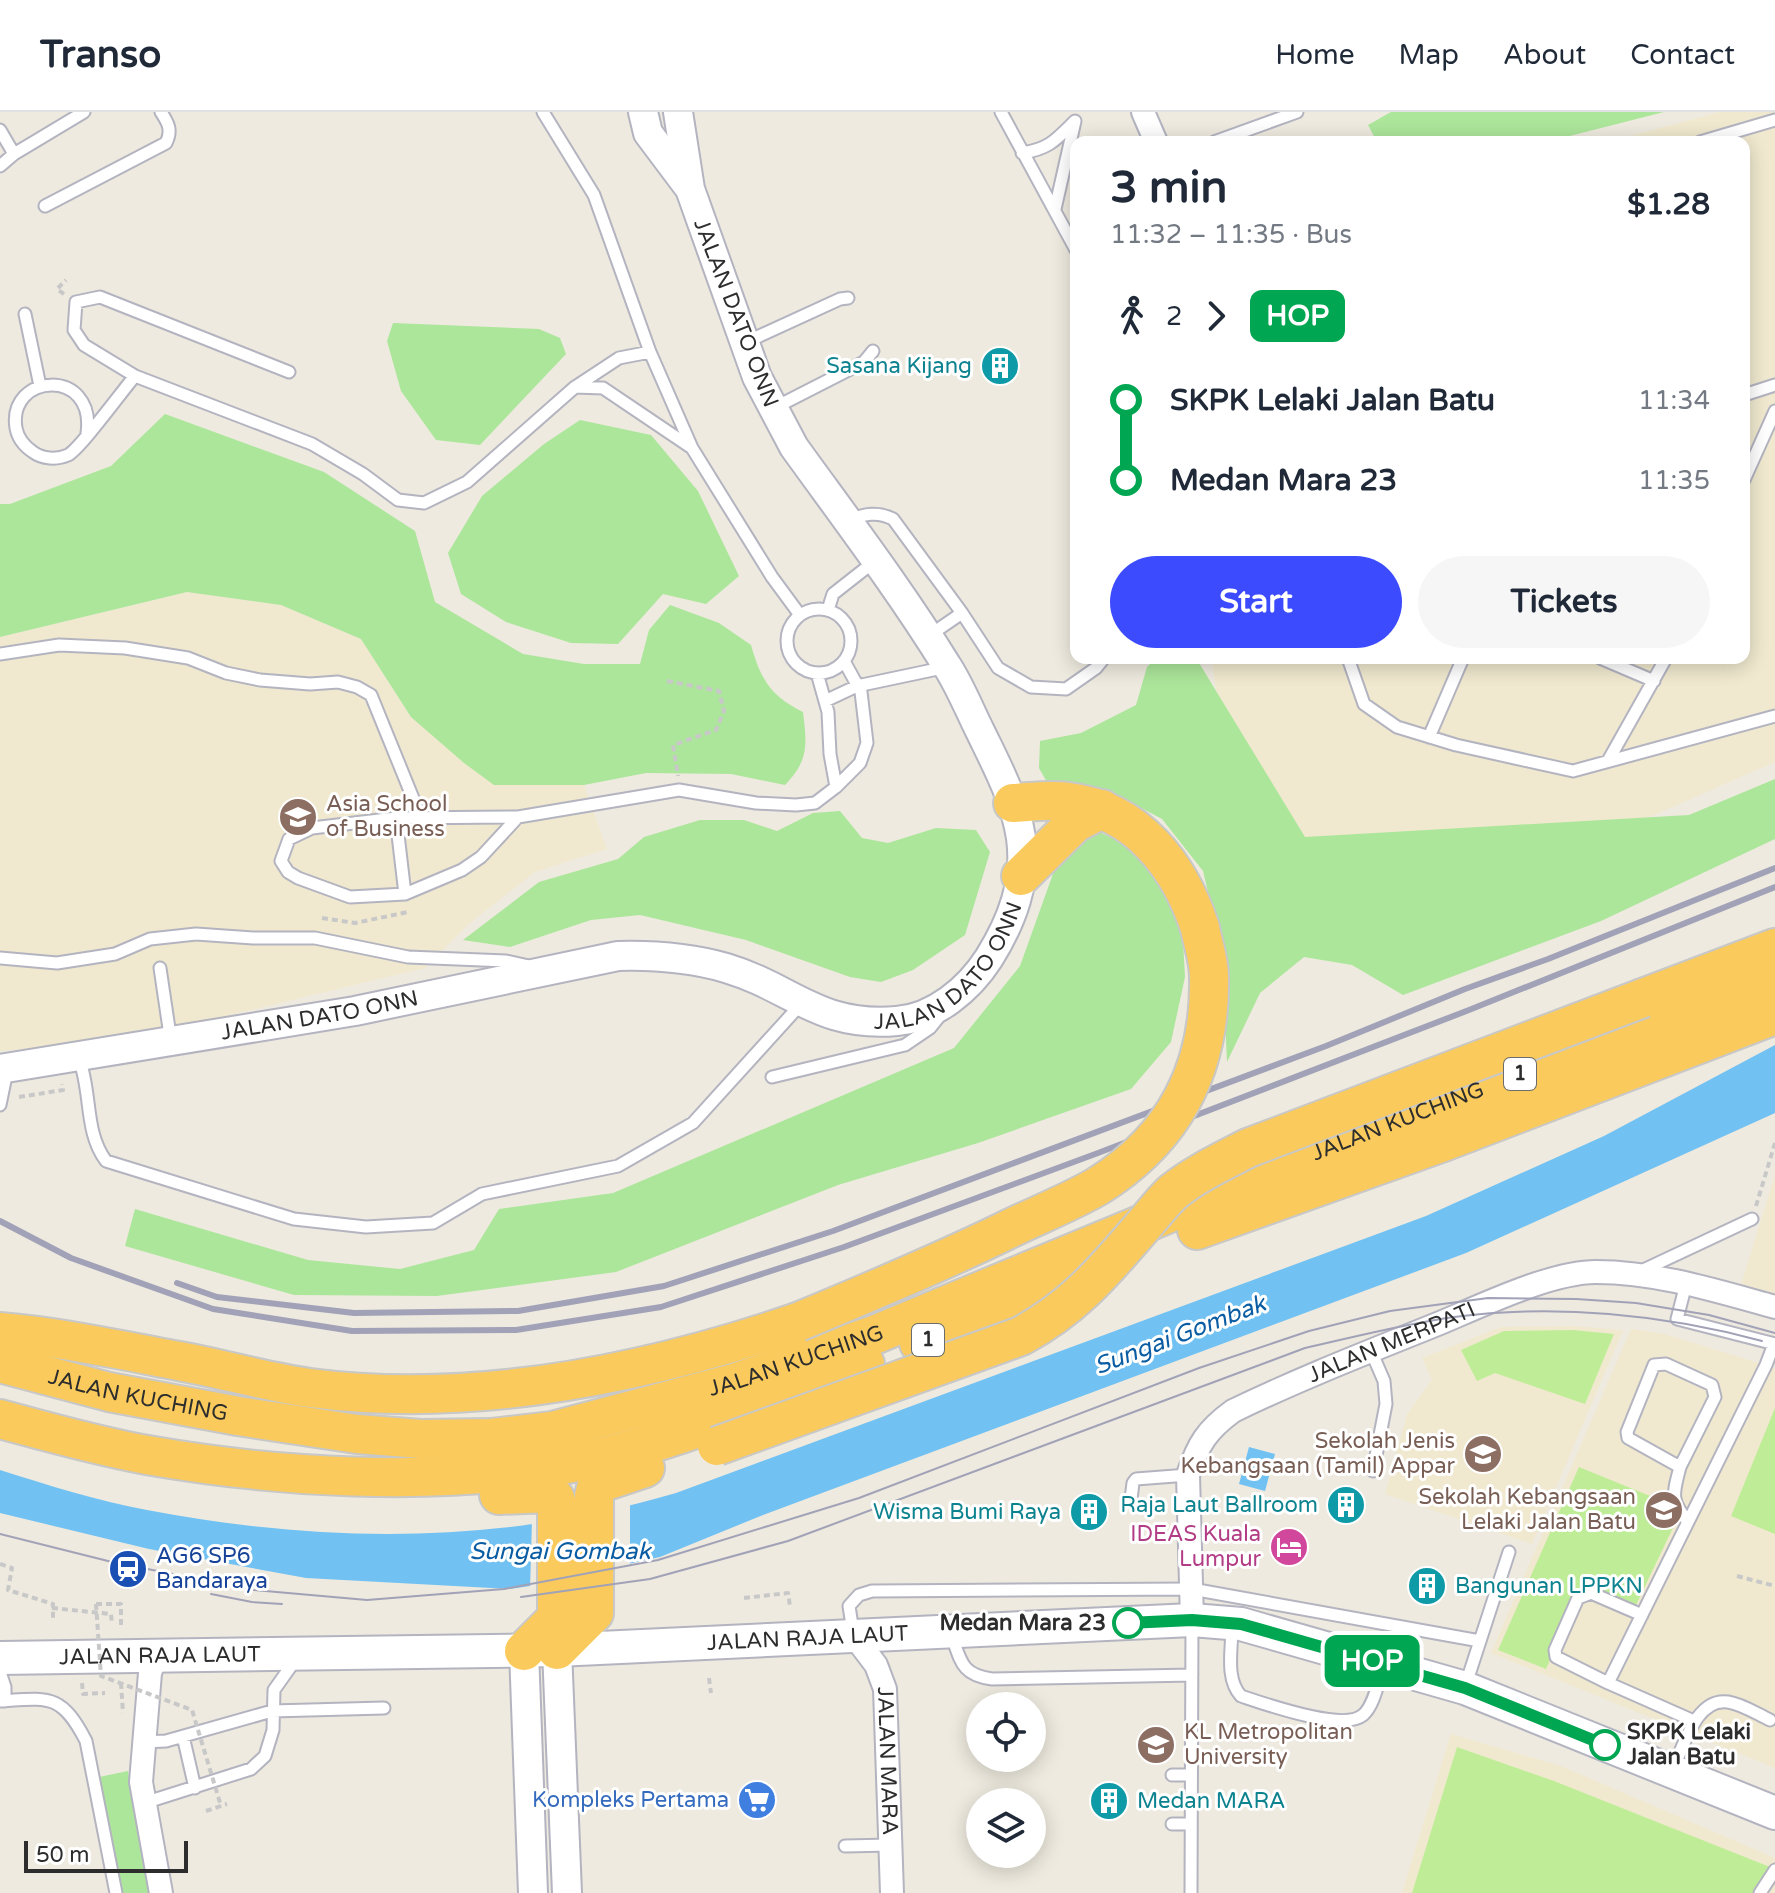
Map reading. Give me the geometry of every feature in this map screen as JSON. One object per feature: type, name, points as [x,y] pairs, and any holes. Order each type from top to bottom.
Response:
[{"type":"highway","points":[[0,1332],[181,1361],[309,1388],[367,1393],[470,1391],[558,1382],[619,1373],[726,1347],[798,1322],[915,1274],[1097,1186],[1153,1143],[1194,1080],[1208,1020],[1209,973],[1200,928],[1186,891],[1157,849],[1125,820],[1102,809],[1069,801],[1013,803]]},
{"type":"highway","points":[[1021,876],[1075,823],[1102,809]]},
{"type":"highway","points":[[558,1633],[597,1484],[717,1446],[1021,1336],[1045,1323],[1078,1297],[1173,1192],[1213,1166],[1248,1148],[1775,948]]},
{"type":"highway","name":"JALAN KUCHING","points":[[0,1363],[109,1392],[357,1434],[421,1439],[477,1438],[552,1431],[737,1382],[874,1335],[1300,1159],[1775,976]]},
{"type":"highway","name":"JALAN KUCHING","points":[[0,1419],[143,1454],[217,1466],[352,1476],[479,1475],[564,1465],[686,1432],[771,1401],[1001,1312],[1214,1223],[1446,1141],[1775,1015]]},
{"type":"highway","points":[[47,1431],[145,1467],[213,1483],[323,1495],[395,1497],[543,1492],[553,1496],[557,1505],[558,1633]]},
{"type":"main road","name":"JALAN RAJA LAUT","points":[[0,1658],[298,1655],[558,1633],[854,1636],[950,1631],[1192,1604],[1232,1623],[1465,1688],[1775,1813]]},
{"type":"street","name":"JALAN DATO ONN","points":[[4,1069],[69,1066],[171,1042],[355,1011],[618,956],[654,955],[727,969],[819,1012],[846,1020],[874,1023],[902,1021],[923,1014],[958,994],[981,970],[1014,912],[1021,876],[1021,840],[1013,803],[948,667],[794,447],[772,409],[743,343],[690,189],[678,112]]},
{"type":"street","points":[[1143,112],[1153,136]]},
{"type":"street","name":"JALAN DATO ONN","points":[[640,119],[690,189]]},
{"type":"street","name":"JALAN MERPATI","points":[[1192,1604],[1188,1475],[1195,1452],[1211,1428],[1233,1411],[1493,1301],[1552,1281],[1593,1272],[1635,1274],[1775,1307]]},
{"type":"street","points":[[533,1893],[558,1633]]},
{"type":"street","points":[[558,1633],[567,1893]]},
{"type":"street","name":"JALAN MARA","points":[[854,1636],[876,1665],[885,1689],[892,1893]]},
{"type":"street","points":[[156,1656],[150,1673],[141,1782],[161,1893]]},
{"type":"lane","points":[[0,166],[14,154],[84,112]]},
{"type":"lane","points":[[45,206],[166,143],[170,134],[161,112]]},
{"type":"lane","points":[[543,112],[594,195],[650,352],[692,448],[772,577],[800,615]]},
{"type":"lane","points":[[1001,112],[1070,238]]},
{"type":"lane","points":[[1231,136],[1297,112]]},
{"type":"lane","points":[[1022,153],[1043,150],[1078,116]]},
{"type":"lane","points":[[1073,136],[1078,116]]},
{"type":"lane","points":[[1720,136],[1775,120]]},
{"type":"lane","points":[[0,130],[14,154]]},
{"type":"lane","points":[[1055,209],[1070,148]]},
{"type":"lane","points":[[289,372],[100,297],[76,302],[74,330],[84,345],[135,376],[312,444],[335,456],[398,500],[424,503],[467,482],[575,387],[619,358],[650,352]]},
{"type":"lane","points":[[743,343],[848,298]]},
{"type":"lane","points":[[25,314],[40,386]]},
{"type":"lane","points":[[772,409],[864,362],[873,351]]},
{"type":"lane","points":[[87,433],[89,420],[86,406],[67,387],[54,384],[40,386],[27,394],[18,406],[15,420],[18,435],[26,448],[38,456],[53,459],[68,455],[80,446],[87,433],[135,376]]},
{"type":"lane","points":[[1750,393],[1775,385]]},
{"type":"lane","points":[[575,387],[603,388],[692,448]]},
{"type":"lane","points":[[1750,467],[1775,411]]},
{"type":"lane","points":[[847,521],[865,514],[883,514],[893,519],[998,668],[1031,687],[1066,689],[1099,664]]},
{"type":"lane","points":[[828,610],[833,594],[875,561]]},
{"type":"lane","points":[[817,609],[837,615],[849,632],[849,652],[844,661],[827,672],[817,673],[797,665],[787,646],[791,625],[800,615],[817,609]]},
{"type":"lane","points":[[927,637],[962,613]]},
{"type":"lane","points":[[0,654],[59,645],[125,648],[188,658],[226,673],[260,680],[310,684],[338,682],[357,687],[371,695],[421,818]]},
{"type":"lane","points":[[518,817],[481,857],[462,870],[405,894],[350,897],[298,878],[288,872],[281,861],[289,839],[312,828],[396,818],[518,817],[679,790],[756,803],[815,803],[860,763],[867,743],[861,692],[844,661]]},
{"type":"lane","points":[[1350,664],[1364,704],[1397,727],[1573,771],[1775,716]]},
{"type":"lane","points":[[1429,737],[1460,664]]},
{"type":"lane","points":[[1614,664],[1654,681]]},
{"type":"lane","points":[[1608,761],[1663,664]]},
{"type":"lane","points":[[825,701],[857,686],[948,667]]},
{"type":"lane","points":[[817,673],[825,701],[836,787]]},
{"type":"lane","points":[[396,818],[405,894]]},
{"type":"lane","points":[[0,958],[57,963],[115,954],[150,939],[196,934],[315,938],[408,957],[506,961],[549,970]]},
{"type":"lane","points":[[160,968],[171,1042]]},
{"type":"lane","points":[[772,1077],[905,1045],[930,1028],[958,994]]},
{"type":"lane","points":[[69,1066],[86,1084],[96,1147],[106,1161],[294,1219],[366,1227],[433,1223],[482,1194],[618,1166],[693,1123],[802,1003]]},
{"type":"lane","points":[[0,1105],[4,1069]]},
{"type":"lane","points":[[1635,1274],[1752,1219]]},
{"type":"lane","points":[[1608,1683],[1774,1344],[1677,1319],[1686,1284]]},
{"type":"lane","points":[[1371,1351],[1384,1381],[1386,1404],[1373,1471]]},
{"type":"lane","points":[[1680,1467],[1628,1438],[1627,1432],[1654,1365],[1660,1363],[1712,1385],[1714,1390],[1715,1397],[1680,1467],[1674,1490],[1676,1506],[1688,1522]]},
{"type":"lane","points":[[1131,1499],[1136,1479],[1188,1475]]},
{"type":"lane","points":[[1465,1688],[1509,1552]]},
{"type":"lane","points":[[854,1636],[849,1606],[859,1595],[872,1591],[1192,1604],[1480,1641]]},
{"type":"lane","points":[[1642,1615],[1591,1593],[1578,1598],[1555,1650],[1556,1657],[1694,1721]]},
{"type":"lane","points":[[1191,1893],[1192,1604]]},
{"type":"lane","points":[[1232,1623],[1231,1677],[1235,1690],[1241,1696],[1300,1715],[1352,1720],[1361,1718],[1368,1711],[1385,1665]]},
{"type":"lane","points":[[950,1631],[966,1670],[976,1677],[1192,1675]]},
{"type":"lane","points":[[144,1803],[251,1769],[265,1756],[273,1730],[274,1690],[298,1655]]},
{"type":"lane","points":[[0,1672],[5,1687],[3,1701],[46,1699],[59,1704],[86,1741],[116,1893]]},
{"type":"lane","points":[[1671,1773],[1694,1721],[1705,1709],[1727,1702],[1770,1720]]},
{"type":"lane","points":[[143,1742],[166,1741],[272,1711],[384,1708]]},
{"type":"lane","points":[[183,1736],[195,1788]]},
{"type":"lane","points":[[1172,1775],[1191,1775]]},
{"type":"lane","points":[[1172,1824],[1191,1824]]},
{"type":"lane","points":[[845,1846],[890,1845]]},
{"type":"lane","points":[[1760,1893],[1775,1870]]},
{"type":"path","points":[[667,681],[719,691],[724,711],[716,730],[673,745],[679,790]]},
{"type":"path","points":[[322,918],[355,923],[410,912]]},
{"type":"path","points":[[13,1098],[63,1090],[69,1066]]},
{"type":"path","points":[[1752,1219],[1775,1143]]},
{"type":"path","points":[[0,1564],[12,1568],[8,1590],[53,1604],[53,1621]]},
{"type":"path","points":[[1737,1576],[1775,1586]]},
{"type":"path","points":[[744,1598],[788,1593],[790,1606]]},
{"type":"path","points":[[121,1625],[121,1604],[96,1604],[101,1676],[192,1710],[224,1805],[206,1811]]},
{"type":"path","points":[[52,1608],[111,1614],[112,1624]]},
{"type":"path","points":[[709,1678],[711,1693]]},
{"type":"shaded area","points":[[1720,112],[1775,112],[1775,762],[1611,834],[1311,878],[1228,763],[1212,664],[1750,664],[1750,136],[1630,136]]},
{"type":"shaded area","name":"Asia School of Business","points":[[188,592],[281,605],[361,639],[411,717],[494,785],[584,785],[607,849],[535,872],[470,923],[425,968],[159,1032],[54,1047],[0,1051],[0,637]]},
{"type":"shaded area","points":[[1775,1164],[1775,1295],[1741,1284],[1774,1178]]},
{"type":"shaded area","name":"Sekolah Jenis Kebangsaan (Tamil) Appar","points":[[1574,1326],[1623,1330],[1532,1544],[1385,1494],[1407,1414],[1432,1380],[1422,1358],[1501,1327]]},
{"type":"shaded area","name":"Sekolah Kebangsaan Lelaki Jalan Batu","points":[[1631,1329],[1665,1334],[1775,1368],[1775,1768],[1491,1653]]},
{"type":"shaded area","points":[[1451,1734],[1561,1766],[1775,1858],[1775,1893],[1402,1893]]},
{"type":"green space","points":[[1391,112],[1664,112],[1570,136],[1374,136],[1368,125]]},
{"type":"green space","points":[[393,323],[539,329],[560,338],[566,354],[480,445],[436,440],[401,391],[387,341]]},
{"type":"green space","points":[[165,414],[324,472],[415,531],[435,602],[523,654],[584,664],[640,664],[649,630],[670,605],[719,623],[751,645],[768,685],[782,699],[803,712],[805,743],[798,768],[785,785],[731,774],[646,773],[584,785],[494,785],[411,717],[361,639],[281,605],[187,592],[0,637],[0,504],[10,504],[111,466]]},
{"type":"green space","points":[[580,420],[651,435],[698,491],[739,576],[706,604],[663,594],[618,644],[571,643],[506,622],[461,594],[448,553],[482,496],[544,444]]},
{"type":"green space","points":[[1150,664],[1200,664],[1305,837],[1689,815],[1775,779],[1775,839],[1601,921],[1403,995],[1352,965],[1304,957],[1260,993],[1227,1062],[1222,951],[1203,871],[1162,819],[1130,802],[1048,784],[1039,768],[1040,741],[1081,733],[1136,705]]},
{"type":"green space","points":[[840,811],[862,838],[888,843],[936,828],[976,830],[990,852],[965,935],[913,970],[881,982],[850,977],[746,940],[640,915],[591,920],[510,947],[463,940],[539,882],[618,859],[644,837],[700,820],[744,820],[777,831],[813,813]]},
{"type":"green space","points":[[1097,831],[1142,852],[1182,922],[1185,977],[1171,1042],[1131,1089],[978,1143],[838,1185],[616,1272],[437,1296],[294,1295],[125,1246],[135,1209],[308,1260],[400,1269],[474,1250],[499,1209],[613,1193],[954,1048],[1020,966],[1054,871]]},
{"type":"green space","points":[[1573,1330],[1614,1334],[1585,1404],[1495,1373],[1477,1381],[1461,1350],[1504,1331]]},
{"type":"green space","points":[[1775,1408],[1775,1534],[1731,1516]]},
{"type":"green space","points":[[1579,1467],[1682,1509],[1636,1605],[1583,1585],[1546,1669],[1498,1650]]},
{"type":"green space","points":[[1457,1747],[1554,1781],[1770,1867],[1754,1893],[1412,1893]]},
{"type":"green space","points":[[128,1771],[152,1893],[122,1893],[99,1777]]},
{"type":"water","name":"Sungai Gombak","points":[[1775,1045],[1775,1113],[1466,1253],[763,1515],[660,1557],[576,1579],[510,1589],[306,1578],[149,1549],[0,1513],[0,1470],[147,1510],[280,1529],[347,1533],[413,1534],[544,1522],[610,1510],[676,1493],[1426,1216],[1604,1136]]},
{"type":"water","points":[[1249,1447],[1275,1454],[1265,1491],[1239,1484]]},
{"type":"pier","points":[[630,1503],[630,1567],[577,1583],[530,1590],[532,1520]]},
{"type":"tram line","points":[[0,1534],[112,1562],[254,1590],[367,1600],[504,1589],[658,1560],[859,1498],[1199,1368],[1309,1331],[1390,1311],[1488,1298],[1576,1299],[1636,1303],[1709,1315],[1775,1333]]},
{"type":"tram line","points":[[521,1597],[650,1579],[788,1541],[1305,1348],[1398,1327],[1492,1313],[1570,1312],[1648,1318],[1762,1341]]},
{"type":"tram line","points":[[211,1594],[282,1604]]},
{"type":"railway","points":[[177,1283],[217,1297],[354,1313],[518,1311],[664,1286],[833,1231],[1326,1046],[1775,868]]},
{"type":"railway","points":[[0,1221],[71,1258],[213,1309],[352,1331],[516,1330],[661,1307],[844,1247],[1098,1153],[1469,1010],[1775,887]]},
{"type":"bus line","name":"HOP","points":[[1128,1623],[1192,1620],[1241,1624],[1465,1688],[1605,1745]]},
{"type":"place","name":"Sasana Kijang","points":[[1000,366]]},
{"type":"place","name":"Asia School of Business","points":[[298,817]]},
{"type":"place","name":"Sekolah Jenis Kebangsaan (Tamil) Appar","points":[[1483,1454]]},
{"type":"place","name":"Raja Laut Ballroom","points":[[1346,1505]]},
{"type":"place","name":"Sekolah Kebangsaan Lelaki Jalan Batu","points":[[1664,1510]]},
{"type":"place","name":"Wisma Bumi Raya","points":[[1089,1512]]},
{"type":"place","name":"IDEAS Kuala Lumpur","points":[[1289,1547]]},
{"type":"place","name":"AG6 SP6 Bandaraya","points":[[128,1569]]},
{"type":"place","name":"Bangunan LPPKN","points":[[1427,1586]]},
{"type":"place","name":"Medan Mara 23","points":[[1128,1623]]},
{"type":"place","name":"KL Metropolitan University","points":[[1156,1745]]},
{"type":"place","name":"SKPK Lelaki Jalan Batu","points":[[1605,1745]]},
{"type":"place","name":"Kompleks Pertama","points":[[757,1800]]},
{"type":"place","name":"Medan MARA","points":[[1109,1801]]}]
